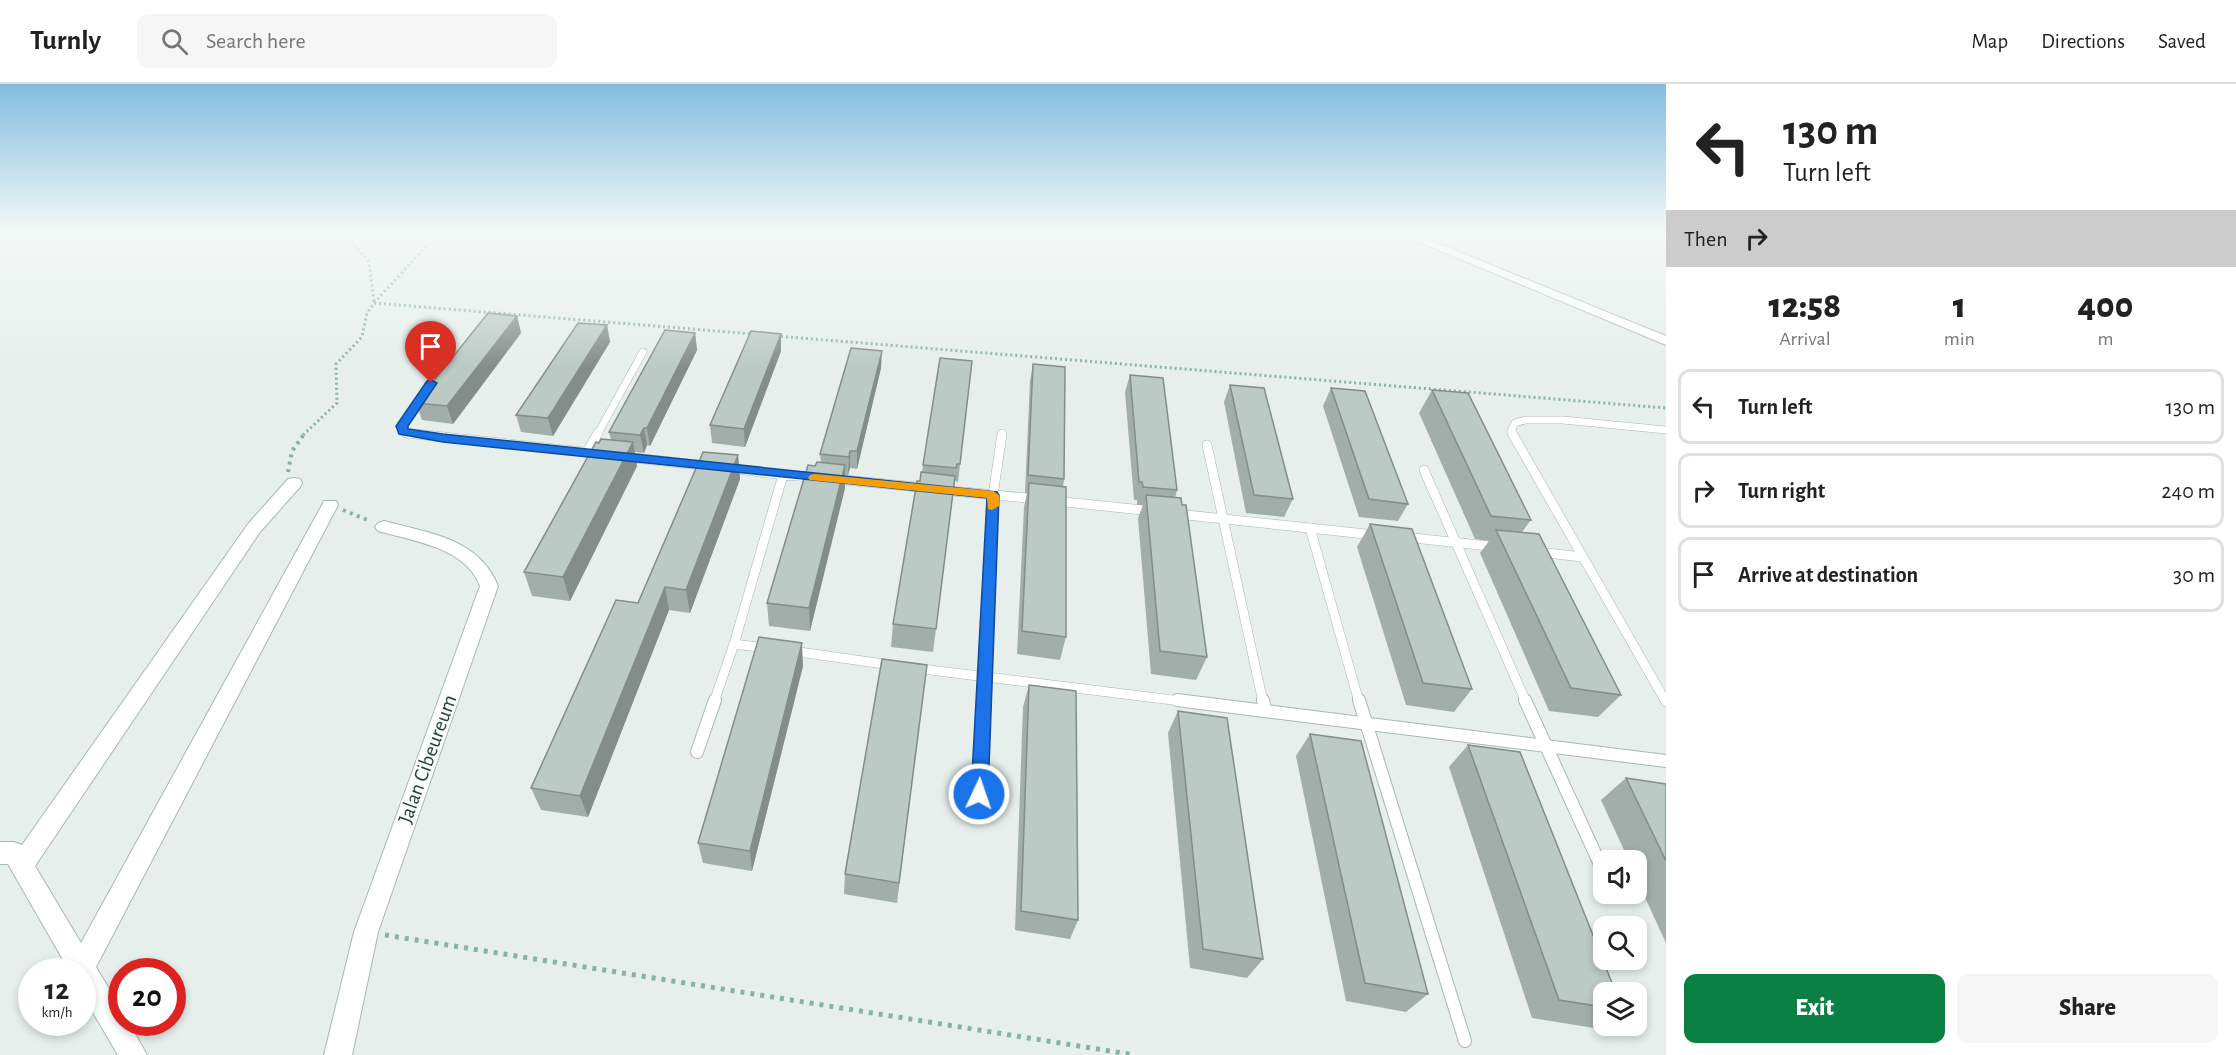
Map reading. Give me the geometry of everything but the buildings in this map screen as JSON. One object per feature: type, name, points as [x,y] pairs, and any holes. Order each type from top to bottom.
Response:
[{"type":"street","points":[[1511,277],[1666,341]]},
{"type":"street","points":[[76,958],[11,859],[254,528],[294,483]]},
{"type":"street","points":[[87,958],[330,505]]},
{"type":"street","name":"Jalan Cibeureum","points":[[338,1055],[366,932],[489,586],[483,568],[455,548],[384,527]]},
{"type":"street","points":[[96,991],[133,1055]]},
{"type":"lane","points":[[587,452],[643,352]]},
{"type":"lane","points":[[444,364],[405,421],[402,426],[403,432],[783,474],[1513,549]]},
{"type":"lane","points":[[1666,430],[1541,419],[1521,421],[1512,426],[1511,431],[1527,464],[1666,702]]},
{"type":"lane","points":[[979,794],[993,495],[1002,434]]},
{"type":"lane","points":[[1207,444],[1265,710]]},
{"type":"lane","points":[[1424,470],[1545,746],[1593,850]]},
{"type":"lane","points":[[697,752],[734,644],[783,474]]},
{"type":"lane","points":[[1310,528],[1365,723],[1465,1041]]},
{"type":"lane","points":[[1525,550],[1582,557]]},
{"type":"lane","points":[[734,644],[1666,761]]},
{"type":"path","points":[[371,277],[374,303]]},
{"type":"path","points":[[294,483],[288,474],[287,464],[293,444],[337,403],[336,364],[362,337],[367,314],[398,277]]},
{"type":"path","points":[[374,303],[754,334]]},
{"type":"path","points":[[766,335],[1666,408]]},
{"type":"path","points":[[330,505],[384,527]]},
{"type":"path","points":[[366,932],[1135,1055]]},
{"type":"slow traffic","points":[[815,478],[993,495],[992,506]]},
{"type":"route","points":[[431,383],[402,426],[403,432],[411,435],[993,495],[979,794]]}]
